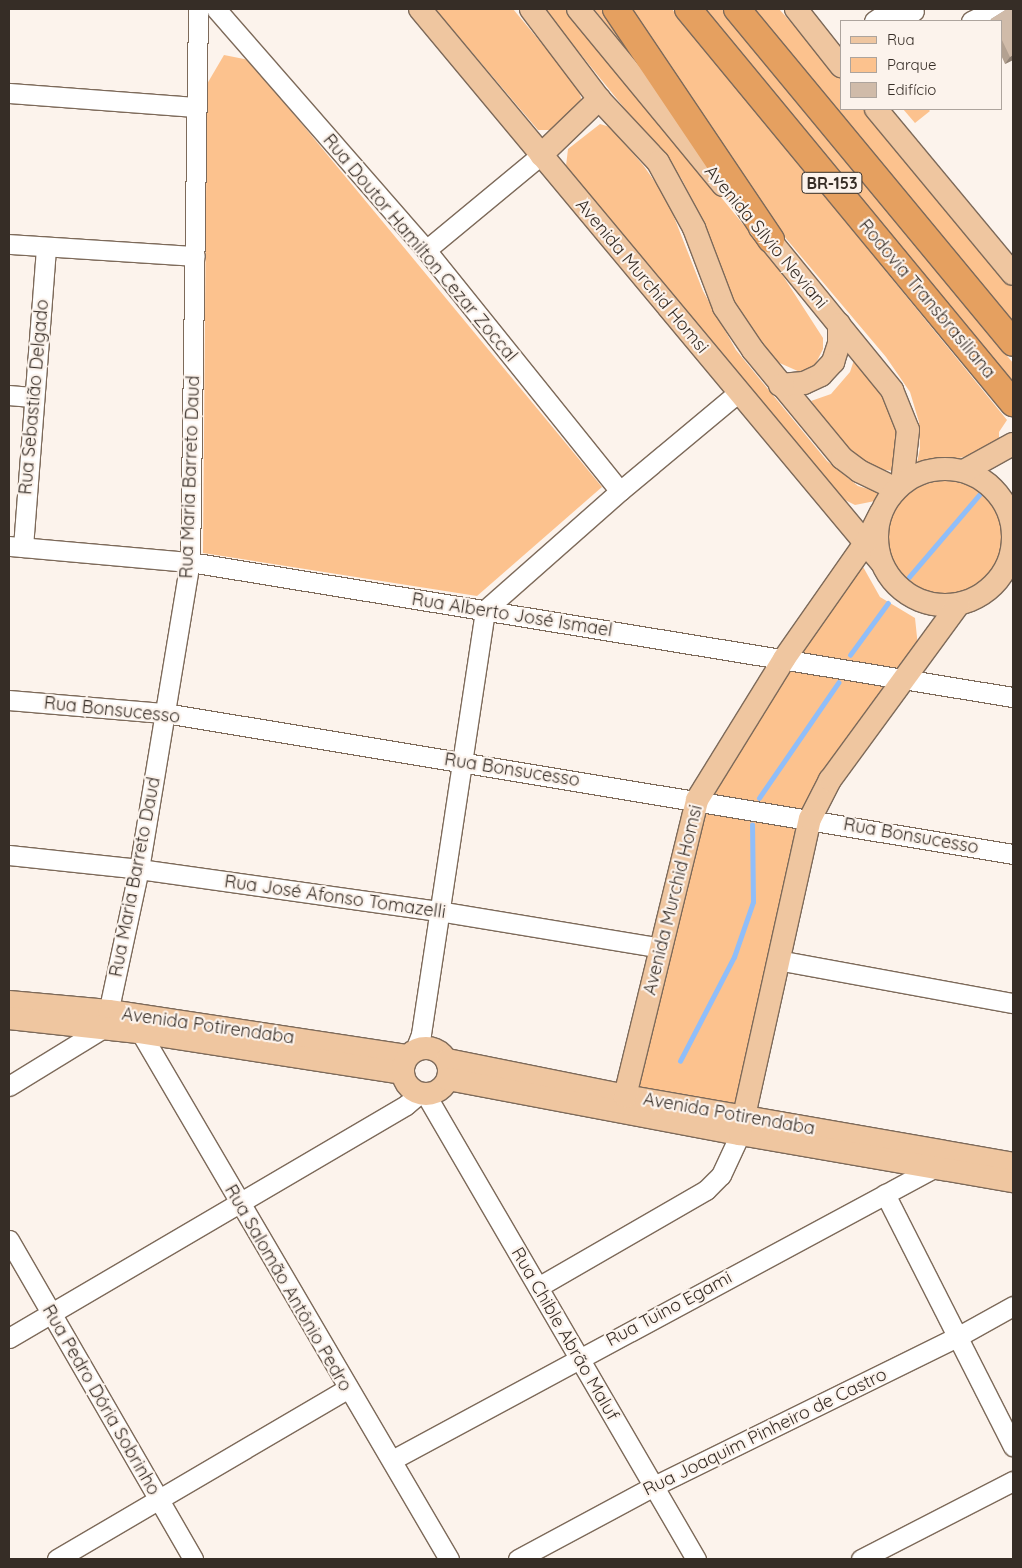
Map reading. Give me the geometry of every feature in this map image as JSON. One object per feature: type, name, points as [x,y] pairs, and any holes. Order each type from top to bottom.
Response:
[{"type":"highway","points":[[616,9],[771,240]]},
{"type":"highway","name":"Rodovia Transbrasiliana","points":[[688,9],[1013,403]]},
{"type":"highway","name":"BR-153","points":[[737,9],[1013,343]]},
{"type":"main road","name":"Avenida Murchid Homsi","points":[[420,9],[881,562]]},
{"type":"main road","points":[[531,9],[599,99],[658,162],[694,228],[724,307],[780,385],[842,458],[859,471],[899,486]]},
{"type":"main road","name":"Avenida Sílvio Neviani","points":[[578,9],[771,240],[892,390],[903,413],[908,447],[899,486]]},
{"type":"main road","points":[[796,9],[838,57]]},
{"type":"main road","points":[[541,155],[599,99]]},
{"type":"main road","points":[[877,110],[1013,274]]},
{"type":"main road","points":[[780,385],[804,383],[821,375],[833,362],[839,344],[838,324]]},
{"type":"main road","points":[[964,471],[1013,444]]},
{"type":"main road","points":[[932,470],[964,471],[990,486],[1011,506],[1013,543],[1004,584],[959,604],[938,605],[908,595],[892,580],[881,562],[877,540],[881,513],[899,486],[932,470]]},
{"type":"main road","name":"Avenida Murchid Homsi","points":[[625,1096],[697,800],[784,659],[866,542],[881,513]]},
{"type":"main road","points":[[742,1125],[810,819],[830,780],[959,604]]},
{"type":"main road","name":"Avenida Potirendaba","points":[[9,1002],[423,1075],[742,1125],[934,1160],[1013,1181]]},
{"type":"main road","name":"Avenida Potirendaba","points":[[9,1018],[121,1021]]},
{"type":"main road","name":"Avenida Potirendaba","points":[[423,1075],[625,1096],[742,1125]]},
{"type":"main road","name":"Avenida Potirendaba","points":[[934,1160],[1013,1164]]},
{"type":"street","name":"Rua Maria Barreto Daud","points":[[121,1021],[138,869],[190,562],[195,256],[195,107],[198,9]]},
{"type":"street","name":"Rua Doutor Hamilton Cezar Zoccal","points":[[216,9],[426,250],[620,491]]},
{"type":"street","points":[[876,20],[892,9]]},
{"type":"street","points":[[973,20],[996,9]]},
{"type":"street","points":[[9,93],[195,107]]},
{"type":"street","points":[[426,250],[541,155]]},
{"type":"street","points":[[9,244],[195,256]]},
{"type":"street","name":"Rua Sebastião Delgado","points":[[16,547],[34,397],[46,247]]},
{"type":"street","points":[[9,1338],[238,1204],[423,1075],[438,911],[485,610],[620,491],[739,392]]},
{"type":"street","points":[[9,395],[34,397]]},
{"type":"street","name":"Rua Alberto José Ismael","points":[[16,547],[190,562],[904,680],[1013,696]]},
{"type":"street","name":"Rua Bonsucesso","points":[[9,700],[165,713],[1013,854]]},
{"type":"street","name":"Rua José Afonso Tomazelli","points":[[9,855],[138,869],[438,911],[661,948]]},
{"type":"street","points":[[778,960],[1013,1003]]},
{"type":"street","points":[[9,1086],[121,1021]]},
{"type":"street","name":"Rua Salomão Antônio Pedro","points":[[121,1021],[238,1204],[347,1389],[392,1460],[449,1559]]},
{"type":"street","name":"Rua Chible Abrão Maluf","points":[[423,1075],[578,1358],[696,1559]]},
{"type":"street","points":[[538,1287],[706,1190],[721,1175],[742,1125]]},
{"type":"street","name":"Rua Tuino Egami","points":[[392,1460],[885,1194],[934,1160]]},
{"type":"street","points":[[885,1194],[959,1336],[1013,1446]]},
{"type":"street","name":"Rua Pedro Dória Sobrinho","points":[[9,1240],[193,1559]]},
{"type":"street","name":"Rua Joaquim Pinheiro de Castro","points":[[518,1559],[654,1486],[959,1336],[1013,1306]]},
{"type":"street","points":[[57,1559],[347,1389]]},
{"type":"street","points":[[861,1559],[1013,1481]]},
{"type":"green space","points":[[435,9],[513,9],[578,87],[582,102],[552,130],[538,130]]},
{"type":"green space","points":[[544,9],[567,9],[774,262],[823,338],[823,349],[815,365],[800,372],[775,361],[738,313],[698,211],[681,178]]},
{"type":"green space","points":[[594,9],[608,9],[633,47],[629,52]]},
{"type":"green space","points":[[623,9],[672,9],[1007,420],[999,432],[999,443],[976,454],[916,468],[920,448],[919,422],[910,392],[886,357],[751,197]]},
{"type":"green space","points":[[702,9],[722,9],[1013,363],[1013,384]]},
{"type":"green space","points":[[753,9],[779,9],[840,77],[840,110],[868,110],[872,115],[1013,288],[1013,324]]},
{"type":"green space","points":[[224,55],[249,60],[602,487],[477,596],[203,553],[207,84]]},
{"type":"green space","points":[[904,110],[930,111],[915,123]]},
{"type":"green space","points":[[600,124],[610,127],[643,165],[667,199],[703,291],[736,350],[827,461],[858,486],[882,493],[875,501],[855,505],[841,498],[566,166],[568,149]]},
{"type":"green space","points":[[854,360],[887,403],[895,419],[897,435],[893,471],[878,469],[850,454],[811,401],[831,394],[850,372]]},
{"type":"green space","points":[[945,481],[967,485],[986,497],[998,516],[1002,538],[998,560],[986,579],[967,591],[945,595],[923,591],[904,579],[892,560],[888,538],[892,516],[904,497],[923,485]]},
{"type":"green space","points":[[862,565],[880,597],[915,618],[919,656],[906,674],[793,654]]},
{"type":"green space","points":[[786,665],[898,683],[807,813],[704,796]]},
{"type":"green space","points":[[700,806],[803,823],[739,1109],[631,1091]]},
{"type":"building","points":[[1007,9],[1013,9],[1013,55],[1010,57],[1002,40],[1002,20],[991,19]]},
{"type":"waterway","points":[[909,577],[979,495]]},
{"type":"waterway","points":[[850,655],[888,603]]},
{"type":"waterway","points":[[759,798],[838,683]]},
{"type":"waterway","points":[[680,1061],[734,957],[753,902],[752,825]]}]
